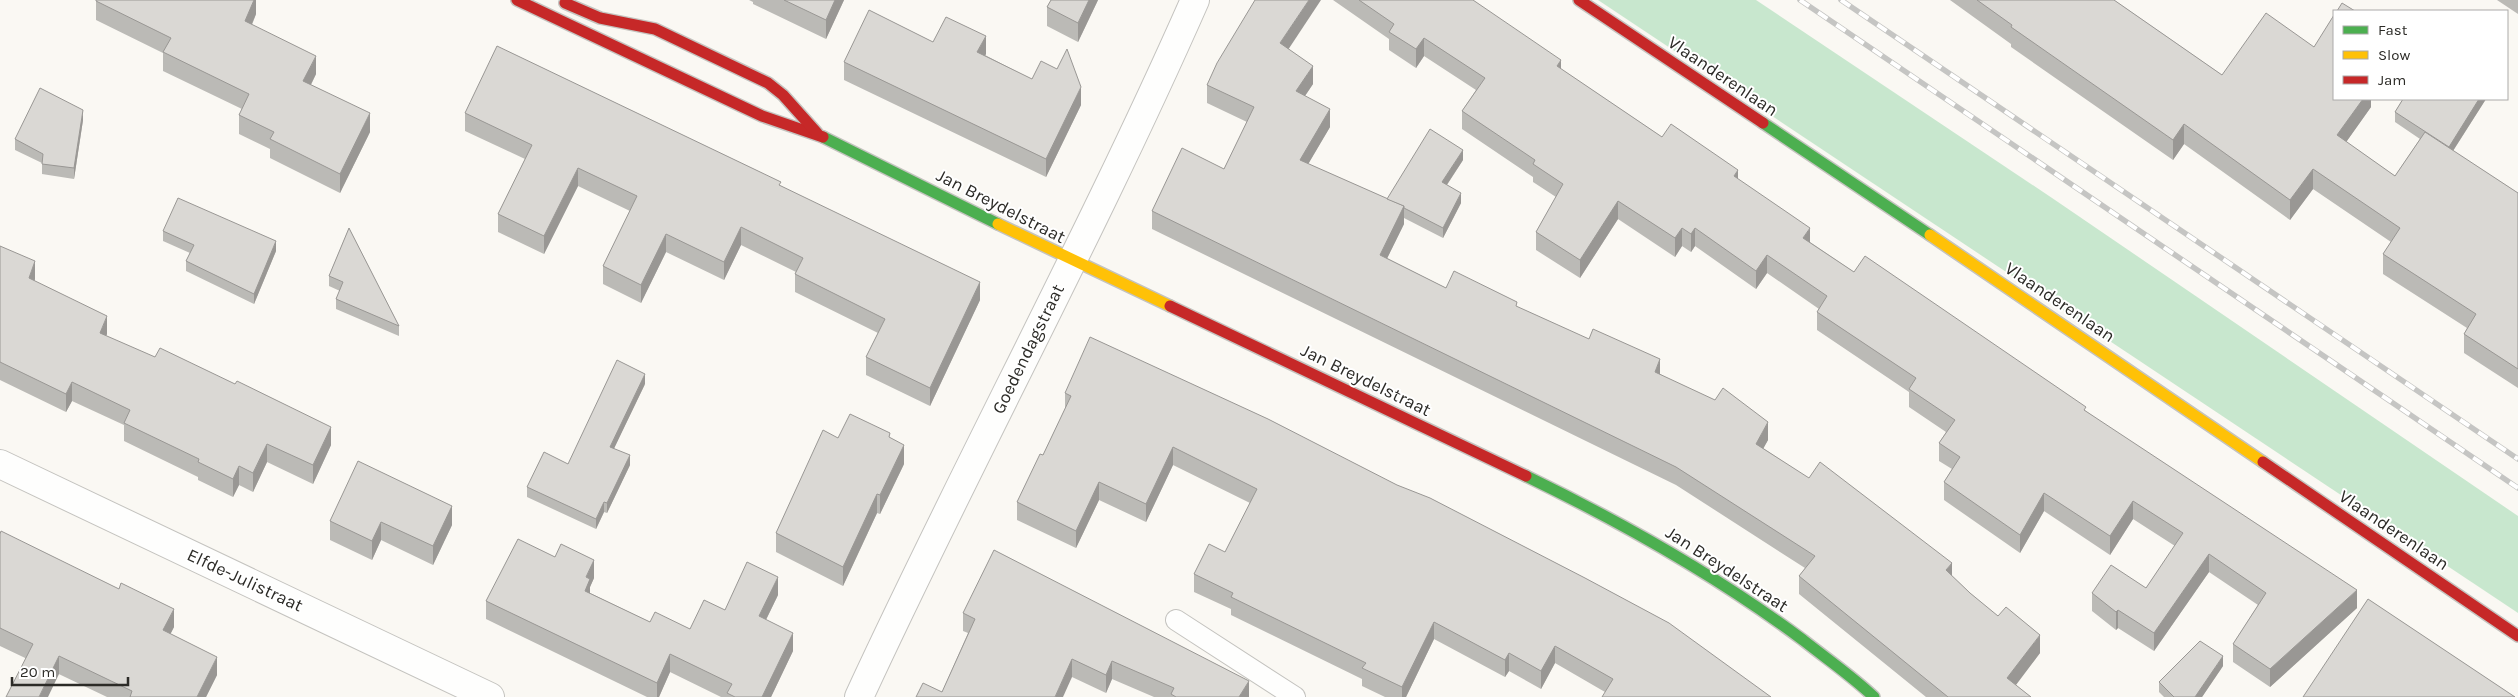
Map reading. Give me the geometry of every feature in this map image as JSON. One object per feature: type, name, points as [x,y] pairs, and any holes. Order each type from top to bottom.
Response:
[{"type":"street","name":"Jan Breydelstraat","points":[[517,0],[762,116],[820,136],[1072,261],[1332,382],[1599,512],[1686,560],[1781,624],[1857,681],[1874,697]]},
{"type":"street","name":"Jan Breydelstraat","points":[[559,0],[600,18],[655,29],[768,83],[783,95],[806,123],[820,136]]},
{"type":"street","name":"Goedendagstraat","points":[[859,697],[908,591],[1072,261],[1195,0]]},
{"type":"street","name":"Vlaanderenlaan","points":[[1579,0],[1978,267],[2518,636]]},
{"type":"street","name":"Elfde-Julistraat","points":[[0,464],[490,697]]},
{"type":"lane","points":[[1176,620],[1295,697]]},
{"type":"green space","points":[[1598,0],[1756,0],[2055,200],[2518,516],[2518,613]]},
{"type":"building","points":[[96,0],[254,0],[245,21],[316,56],[303,81],[370,113],[340,174],[270,139],[274,132],[239,115],[249,94],[163,52],[171,38]]},
{"type":"building","points":[[784,0],[835,0],[826,20]]},
{"type":"building","points":[[1051,0],[1089,0],[1078,23],[1047,7]]},
{"type":"building","points":[[1255,0],[1309,0],[1280,43],[1313,66],[1296,91],[1330,109],[1300,160],[1404,206],[1380,255],[1446,288],[1454,271],[1517,302],[1516,306],[1589,339],[1593,329],[1660,359],[1655,372],[1715,400],[1723,388],[1768,422],[1756,444],[1809,478],[1820,462],[1952,563],[1946,570],[1998,616],[2006,607],[2040,635],[2007,678],[2031,697],[1948,697],[1799,576],[1815,556],[1676,467],[1152,211],[1182,148],[1224,169],[1254,107],[1207,85],[1217,63]]},
{"type":"building","points":[[1359,0],[1473,0],[1561,60],[1557,66],[1662,137],[1671,124],[1738,170],[1734,176],[1810,228],[1803,238],[1854,272],[1865,256],[2086,407],[2084,410],[2357,590],[2270,669],[2233,644],[2266,593],[2209,554],[2154,633],[2118,610],[2116,612],[2092,593],[2111,565],[2146,588],[2183,533],[2133,501],[2110,536],[2044,493],[2020,535],[1944,482],[1960,457],[1939,443],[1955,420],[1909,389],[1916,378],[1817,312],[1827,296],[1767,255],[1756,271],[1695,228],[1691,234],[1682,228],[1675,238],[1618,201],[1580,260],[1536,232],[1563,184],[1533,164],[1535,160],[1462,111],[1485,78],[1424,38],[1416,49],[1389,32],[1394,24]]},
{"type":"building","points":[[1977,0],[2114,0],[2222,75],[2266,13],[2314,47],[2333,17],[2333,100],[2362,100],[2337,135],[2395,176],[2425,132],[2518,193],[2518,369],[2464,334],[2476,314],[2383,254],[2400,228],[2313,169],[2290,200],[2184,124],[2173,140],[2011,27],[2012,25]]},
{"type":"building","points":[[2342,3],[2353,10],[2338,10]]},
{"type":"building","points":[[869,10],[933,42],[946,17],[986,36],[977,52],[1032,79],[1041,61],[1057,69],[1067,49],[1081,87],[1046,159],[844,62]]},
{"type":"building","points":[[497,46],[781,182],[779,185],[980,282],[930,388],[866,357],[885,319],[795,274],[803,258],[741,227],[724,262],[666,234],[641,285],[603,266],[637,196],[578,168],[544,236],[498,214],[532,145],[465,113]]},
{"type":"building","points":[[40,88],[83,110],[74,168],[42,164],[43,154],[15,139]]},
{"type":"building","points":[[2402,100],[2478,100],[2449,147],[2395,112]]},
{"type":"building","points":[[1430,129],[1463,150],[1442,182],[1461,193],[1443,228],[1404,208],[1404,206],[1387,199]]},
{"type":"building","points":[[178,198],[276,241],[254,294],[186,261],[194,245],[163,231]]},
{"type":"building","points":[[349,228],[399,326],[336,299],[343,282],[329,276]]},
{"type":"building","points":[[0,246],[35,261],[29,278],[107,316],[100,333],[155,357],[160,348],[235,384],[237,381],[331,427],[313,465],[267,444],[253,473],[239,466],[233,479],[198,462],[199,459],[124,423],[130,410],[72,382],[66,394],[0,362]]},
{"type":"building","points":[[1090,337],[1268,419],[1397,485],[1430,498],[1585,578],[1669,623],[1771,697],[1602,697],[1613,679],[1555,646],[1541,671],[1509,653],[1505,660],[1434,622],[1402,687],[1362,668],[1366,663],[1231,597],[1233,593],[1194,574],[1209,544],[1225,552],[1257,489],[1173,447],[1146,504],[1099,482],[1076,531],[1017,502],[1040,454],[1043,455],[1071,396],[1065,393]]},
{"type":"building","points":[[617,360],[645,374],[610,447],[630,455],[607,503],[604,502],[596,519],[527,487],[544,452],[568,464]]},
{"type":"building","points":[[850,414],[890,433],[889,437],[904,445],[880,495],[877,494],[843,567],[776,533],[823,430],[838,438]]},
{"type":"building","points":[[358,461],[452,506],[433,546],[381,522],[372,541],[330,521]]},
{"type":"building","points":[[1,531],[119,589],[121,583],[174,609],[163,630],[217,657],[197,697],[130,697],[132,691],[59,656],[39,697],[6,697],[33,644],[0,628]]},
{"type":"building","points":[[518,539],[555,557],[561,544],[594,560],[586,577],[590,579],[585,591],[650,622],[655,612],[690,629],[704,600],[725,610],[747,562],[778,577],[759,616],[793,633],[762,697],[735,697],[727,693],[732,684],[670,654],[657,683],[486,601]]},
{"type":"building","points":[[994,550],[1249,681],[1239,697],[1176,697],[1171,694],[1174,688],[1112,661],[1106,675],[1072,659],[1055,697],[916,697],[923,683],[942,692],[975,619],[963,613]]},
{"type":"building","points":[[2368,599],[2515,697],[2303,697]]},
{"type":"building","points":[[2200,641],[2223,656],[2195,697],[2174,697],[2159,682]]},
{"type":"railway","points":[[1800,0],[2518,488]]},
{"type":"railway","points":[[1841,0],[2518,459]]},
{"type":"traffic: fast","points":[[1763,123],[1930,235]]},
{"type":"traffic: fast","points":[[823,137],[998,224]]},
{"type":"traffic: fast","points":[[1526,476],[1598,512],[1703,572],[1803,640],[1874,697]]},
{"type":"traffic: slow","points":[[998,224],[1170,306]]},
{"type":"traffic: slow","points":[[1930,235],[2263,462]]},
{"type":"traffic: jam","points":[[517,0],[762,116],[823,137]]},
{"type":"traffic: jam","points":[[1579,0],[1763,123]]},
{"type":"traffic: jam","points":[[565,3],[600,18],[655,29],[768,83],[783,95],[817,133]]},
{"type":"traffic: jam","points":[[1170,306],[1526,476]]},
{"type":"traffic: jam","points":[[2263,462],[2518,636]]}]
